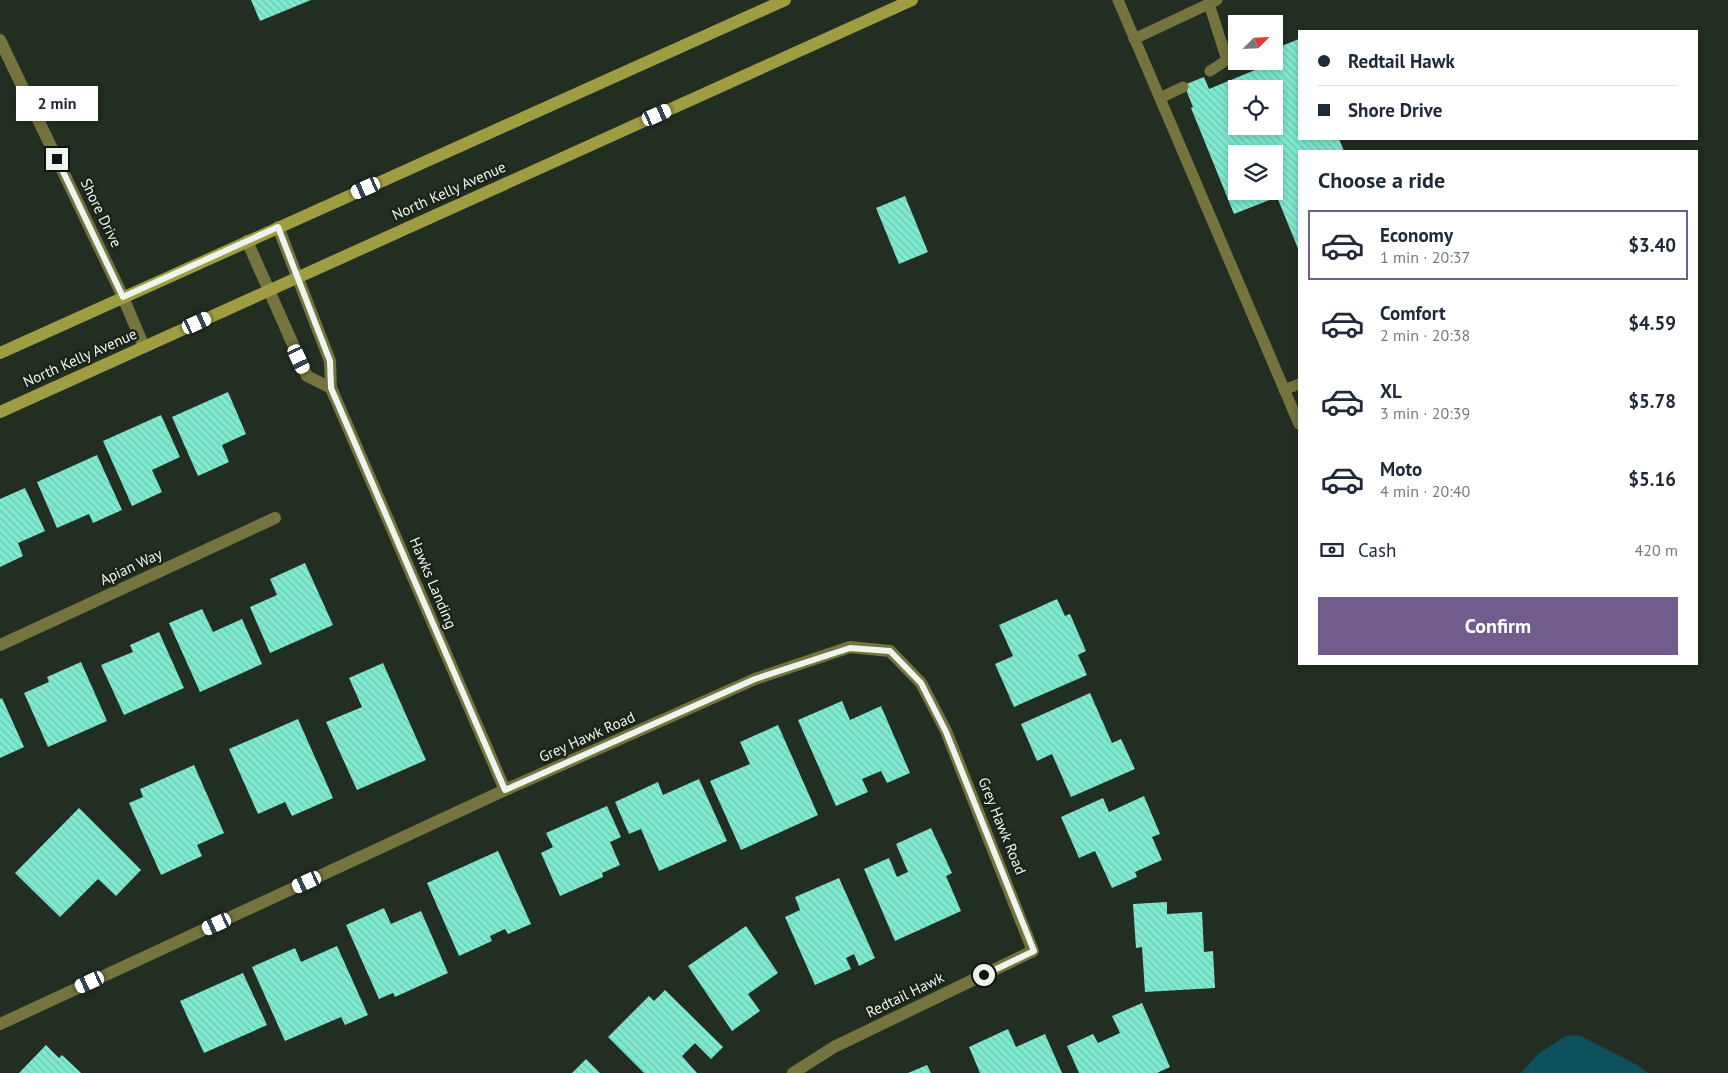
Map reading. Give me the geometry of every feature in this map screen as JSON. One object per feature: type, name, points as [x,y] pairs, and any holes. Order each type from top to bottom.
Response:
[{"type":"street","points":[[0,352],[785,0]]},
{"type":"street","name":"North Kelly Avenue","points":[[0,412],[912,0]]},
{"type":"street","name":"Shore Drive","points":[[0,40],[123,297],[144,347]]},
{"type":"street","name":"Hawks Landing","points":[[278,227],[299,276],[330,361],[331,388],[505,790]]},
{"type":"street","points":[[247,241],[307,376],[331,388]]},
{"type":"street","name":"Apian Way","points":[[0,645],[275,518]]},
{"type":"street","name":"Grey Hawk Road","points":[[0,1024],[505,790],[755,679],[850,648],[890,651],[921,683],[946,732],[1034,951]]},
{"type":"street","name":"Redtail Hawk","points":[[792,1073],[834,1047],[1034,951]]},
{"type":"lane","points":[[1118,0],[1298,422]]},
{"type":"lane","points":[[1134,39],[1213,2],[1226,60],[1210,71]]},
{"type":"lane","points":[[1160,98],[1183,86]]},
{"type":"lane","points":[[1284,390],[1298,384]]},
{"type":"water","points":[[1579,1035],[1637,1065],[1648,1073],[1521,1073],[1538,1054],[1566,1036]]},
{"type":"building","points":[[251,0],[311,0],[260,21]]},
{"type":"building","points":[[1298,39],[1298,140],[1339,140],[1344,150],[1298,150],[1298,249],[1278,200],[1283,200],[1283,145],[1228,145],[1228,199],[1191,108],[1193,107],[1184,85],[1204,77],[1209,89],[1228,81],[1228,135],[1283,135],[1283,80],[1231,80],[1255,70],[1283,70],[1283,45]]},
{"type":"building","points":[[905,196],[928,252],[899,264],[876,208]]},
{"type":"building","points":[[1228,200],[1269,200],[1234,214]]},
{"type":"building","points":[[228,392],[246,434],[222,445],[229,462],[198,476],[172,417]]},
{"type":"building","points":[[161,415],[180,457],[152,470],[162,492],[132,506],[103,441]]},
{"type":"building","points":[[97,455],[122,510],[93,523],[89,514],[57,528],[37,482]]},
{"type":"building","points":[[25,488],[45,531],[18,543],[23,556],[0,567],[0,499]]},
{"type":"building","points":[[305,563],[333,625],[270,653],[250,607],[277,595],[270,579]]},
{"type":"building","points":[[1057,599],[1065,616],[1070,614],[1086,651],[1078,655],[1087,675],[1014,707],[995,664],[1013,656],[999,625]]},
{"type":"building","points":[[202,609],[213,632],[242,619],[262,664],[200,692],[169,623]]},
{"type":"building","points":[[159,632],[184,688],[124,715],[101,665],[133,652],[130,645]]},
{"type":"building","points":[[81,662],[107,721],[48,747],[24,693],[49,682],[47,677]]},
{"type":"building","points":[[383,663],[426,760],[357,790],[326,722],[362,707],[349,678]]},
{"type":"building","points":[[1090,693],[1112,743],[1121,739],[1135,769],[1071,797],[1052,754],[1037,761],[1021,724]]},
{"type":"building","points":[[2,698],[24,747],[0,758],[0,699]]},
{"type":"building","points":[[842,701],[850,720],[881,706],[910,773],[887,783],[881,771],[862,779],[868,792],[836,806],[798,720]]},
{"type":"building","points":[[298,719],[333,798],[292,816],[285,802],[258,814],[229,749]]},
{"type":"building","points":[[778,725],[818,815],[741,850],[710,781],[750,764],[740,742]]},
{"type":"building","points":[[194,765],[224,833],[197,845],[202,856],[161,875],[129,803],[143,797],[140,789]]},
{"type":"building","points":[[699,779],[727,841],[659,871],[641,829],[629,834],[615,802],[658,782],[663,795]]},
{"type":"building","points":[[1144,796],[1160,834],[1152,837],[1162,860],[1135,872],[1137,877],[1112,888],[1095,851],[1079,858],[1061,817],[1103,798],[1109,812]]},
{"type":"building","points":[[607,806],[621,837],[610,842],[620,865],[602,873],[603,877],[560,896],[541,853],[553,847],[546,833]]},
{"type":"building","points":[[79,808],[141,870],[116,896],[98,879],[60,917],[15,873]]},
{"type":"building","points":[[931,828],[952,873],[946,876],[961,911],[895,941],[864,869],[889,858],[897,877],[908,872],[896,844]]},
{"type":"building","points":[[498,851],[531,924],[508,934],[505,929],[490,936],[492,941],[459,956],[427,883]]},
{"type":"building","points":[[839,878],[875,958],[859,966],[854,954],[846,958],[851,969],[815,985],[785,917],[800,910],[795,897]]},
{"type":"building","points":[[1167,902],[1167,914],[1202,912],[1204,952],[1213,951],[1215,988],[1145,992],[1142,947],[1136,948],[1133,904]]},
{"type":"building","points":[[384,908],[391,924],[421,911],[448,973],[395,997],[393,993],[379,999],[346,925]]},
{"type":"building","points":[[746,926],[778,973],[748,994],[760,1011],[732,1031],[688,966]]},
{"type":"building","points":[[337,946],[368,1015],[345,1025],[341,1017],[285,1041],[252,967],[295,948],[301,962]]},
{"type":"building","points":[[243,973],[267,1025],[204,1053],[180,1001]]},
{"type":"building","points":[[665,990],[723,1047],[711,1059],[695,1043],[682,1056],[697,1073],[644,1073],[608,1037],[649,996],[654,1001]]},
{"type":"building","points":[[1142,1003],[1170,1067],[1157,1073],[1079,1073],[1067,1046],[1093,1034],[1098,1043],[1120,1033],[1112,1016]]},
{"type":"building","points":[[1008,1029],[1016,1047],[1045,1034],[1062,1073],[980,1073],[969,1047]]},
{"type":"building","points":[[46,1045],[59,1058],[62,1055],[81,1073],[19,1073]]},
{"type":"building","points":[[586,1059],[600,1073],[572,1073]]},
{"type":"building","points":[[927,1065],[931,1073],[908,1073]]},
{"type":"route","points":[[57,159],[123,297],[278,227],[299,276],[330,361],[331,388],[505,790],[755,679],[850,648],[890,651],[921,683],[946,732],[1034,951],[984,975]]}]
